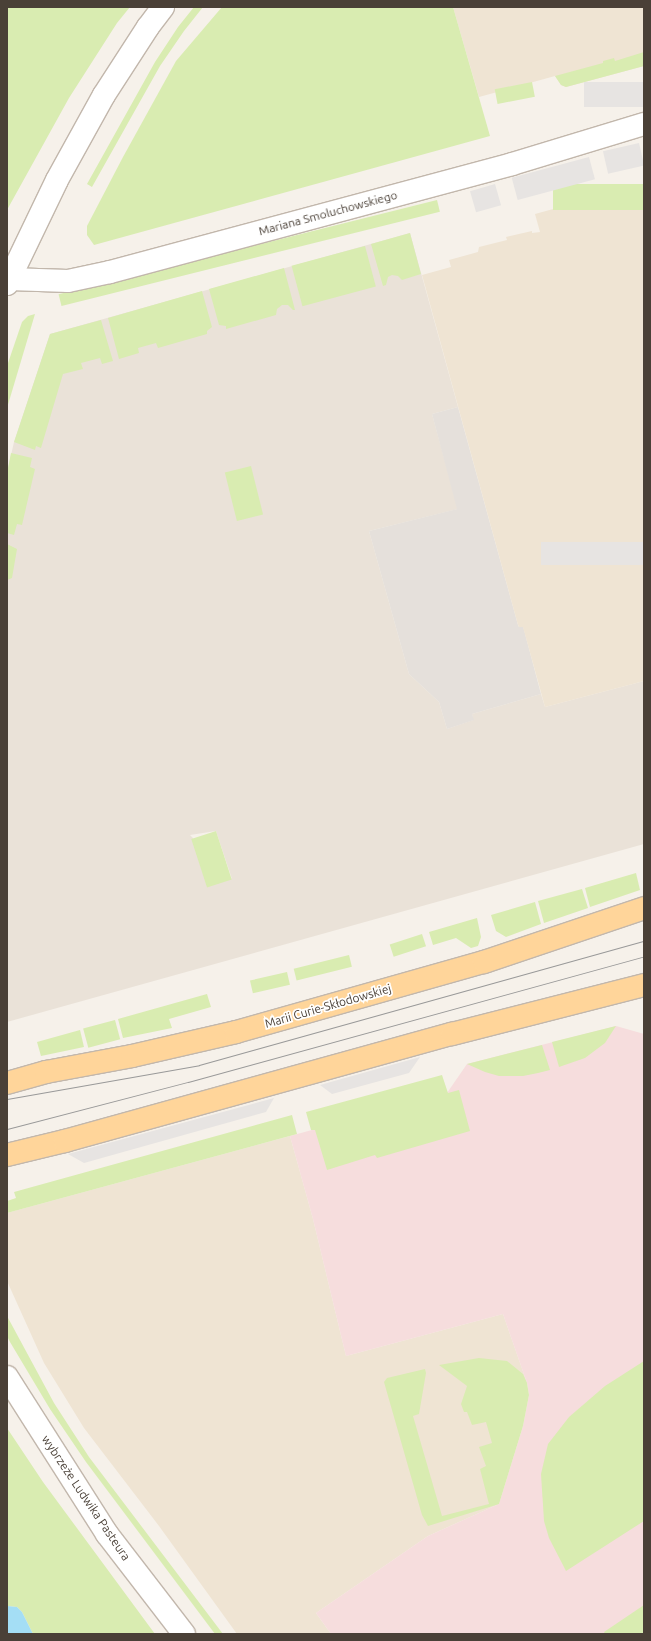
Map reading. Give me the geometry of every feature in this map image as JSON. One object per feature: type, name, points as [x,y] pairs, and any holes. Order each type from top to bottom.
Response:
[{"type":"main road","name":"Marii Curie-Skłodowskiej","points":[[7,1083],[46,1072],[132,1056],[236,1032],[484,962],[644,908]]},
{"type":"main road","points":[[7,1155],[65,1141],[459,1032],[644,985]]},
{"type":"street","points":[[8,282],[57,180],[104,95],[143,33],[163,7]]},
{"type":"street","name":"Mariana Smoluchowskiego","points":[[8,282],[68,281],[110,272],[512,164],[644,124]]},
{"type":"street","name":"wybrzeże Ludwika Pasteura","points":[[7,1377],[107,1534],[184,1634]]},
{"type":"shaded area","points":[[453,7],[644,7],[644,66],[566,87],[561,85],[555,76],[479,97]]},
{"type":"shaded area","points":[[584,82],[644,82],[644,107],[584,107]]},
{"type":"shaded area","points":[[639,143],[644,165],[608,174],[603,151]]},
{"type":"shaded area","points":[[589,157],[595,179],[518,200],[512,178]]},
{"type":"shaded area","points":[[495,184],[501,205],[476,212],[470,191]]},
{"type":"shaded area","points":[[644,184],[644,681],[545,707],[523,627],[519,627],[518,625],[422,275],[451,267],[449,260],[478,252],[479,247],[507,240],[506,237],[532,231],[532,233],[540,232],[535,214]]},
{"type":"shaded area","points":[[410,233],[458,407],[432,414],[458,509],[369,531],[409,674],[439,702],[447,729],[473,720],[472,714],[541,694],[545,707],[644,681],[644,844],[7,1022],[7,473],[14,442],[50,334]],"holes":[[[216,831],[232,879],[190,835]]]},
{"type":"shaded area","points":[[458,407],[518,625],[519,627],[523,626],[541,694],[472,714],[474,720],[447,729],[439,702],[409,674],[369,531],[457,509],[432,414]]},
{"type":"shaded area","points":[[541,542],[644,542],[644,565],[541,565]]},
{"type":"shaded area","points":[[616,1026],[644,1034],[644,1634],[331,1634],[316,1613],[428,1536],[499,1504],[523,1426],[529,1395],[527,1383],[503,1314],[346,1356],[313,1219],[290,1136],[447,1093],[467,1064]]},
{"type":"shaded area","points":[[420,1057],[409,1073],[332,1094],[320,1085]]},
{"type":"shaded area","points":[[274,1098],[266,1112],[84,1163],[68,1154]]},
{"type":"shaded area","points":[[290,1136],[313,1219],[346,1356],[503,1314],[527,1383],[499,1504],[428,1536],[316,1613],[331,1634],[237,1634],[159,1526],[84,1428],[44,1363],[7,1281],[7,1213]]},
{"type":"green space","points":[[7,7],[130,7],[117,23],[69,98],[7,210]]},
{"type":"green space","points":[[194,7],[203,7],[184,31],[160,66],[92,187],[87,184],[155,62],[178,27]]},
{"type":"green space","points":[[222,7],[453,7],[490,136],[94,245],[87,235],[87,226],[123,157],[176,61]]},
{"type":"green space","points":[[644,52],[644,66],[566,87],[561,85],[555,76],[603,63],[603,61],[614,58],[615,61]]},
{"type":"green space","points":[[532,82],[535,97],[498,104],[495,89]]},
{"type":"green space","points":[[553,184],[644,184],[644,210],[553,210]]},
{"type":"green space","points":[[437,200],[440,212],[61,306],[59,294]]},
{"type":"green space","points":[[410,233],[421,274],[402,280],[398,276],[392,275],[388,277],[386,285],[383,286],[371,244]]},
{"type":"green space","points":[[365,246],[376,287],[302,306],[292,266]]},
{"type":"green space","points":[[284,268],[295,310],[288,305],[282,305],[277,309],[276,315],[226,329],[226,326],[219,325],[209,289]]},
{"type":"green space","points":[[202,291],[212,327],[207,331],[207,334],[158,348],[156,343],[138,348],[139,353],[119,359],[108,318]]},
{"type":"green space","points":[[35,314],[7,408],[7,366],[22,322],[28,316]]},
{"type":"green space","points":[[101,320],[113,361],[102,364],[100,358],[81,363],[83,369],[63,374],[41,448],[36,446],[35,450],[14,442],[50,334]]},
{"type":"green space","points":[[11,453],[32,458],[30,467],[35,469],[22,525],[17,524],[14,535],[7,533],[7,473]]},
{"type":"green space","points":[[251,466],[263,515],[237,521],[225,473]]},
{"type":"green space","points":[[7,544],[17,549],[12,578],[7,580]]},
{"type":"green space","points":[[216,831],[232,880],[207,888],[191,839]]},
{"type":"green space","points":[[636,873],[640,890],[590,907],[585,888]]},
{"type":"green space","points":[[582,889],[588,908],[544,923],[538,901]]},
{"type":"green space","points":[[535,902],[541,924],[506,937],[496,931],[491,915]]},
{"type":"green space","points":[[477,918],[481,937],[478,946],[471,948],[456,938],[433,945],[429,932]]},
{"type":"green space","points":[[422,934],[426,946],[394,957],[390,945]]},
{"type":"green space","points":[[349,955],[352,967],[297,980],[294,969]]},
{"type":"green space","points":[[287,972],[290,985],[253,993],[250,981]]},
{"type":"green space","points":[[207,994],[211,1007],[169,1019],[172,1028],[123,1038],[118,1019]]},
{"type":"green space","points":[[115,1020],[120,1039],[88,1048],[83,1029]]},
{"type":"green space","points":[[616,1026],[605,1043],[585,1058],[559,1067],[552,1042]]},
{"type":"green space","points":[[80,1030],[84,1047],[41,1056],[37,1042]]},
{"type":"green space","points":[[542,1045],[550,1070],[523,1076],[499,1076],[467,1064]]},
{"type":"green space","points":[[442,1075],[448,1093],[459,1090],[470,1131],[377,1158],[375,1155],[327,1170],[315,1130],[311,1130],[306,1112]]},
{"type":"green space","points":[[292,1115],[297,1134],[7,1213],[7,1201],[16,1198],[14,1192]]},
{"type":"green space","points":[[7,1316],[54,1403],[89,1457],[223,1634],[215,1634],[86,1462],[50,1409],[7,1336]]},
{"type":"green space","points":[[479,1358],[507,1361],[523,1374],[527,1383],[529,1395],[523,1426],[499,1504],[428,1526],[422,1515],[384,1382],[387,1378],[425,1369],[426,1373],[419,1414],[413,1416],[442,1516],[489,1504],[480,1469],[486,1466],[479,1447],[492,1443],[486,1422],[472,1425],[467,1412],[464,1412],[461,1404],[467,1386],[439,1365]]},
{"type":"green space","points":[[644,1361],[644,1521],[566,1571],[549,1538],[544,1521],[541,1474],[548,1444],[569,1417],[605,1386]]},
{"type":"green space","points":[[7,1428],[43,1482],[155,1634],[33,1634],[22,1612],[17,1607],[7,1606]]},
{"type":"green space","points":[[644,1605],[644,1634],[605,1634],[604,1632]]},
{"type":"water","points":[[7,1606],[17,1607],[22,1612],[33,1634],[7,1634]]},
{"type":"tram line","points":[[7,1099],[199,1065],[644,941]]},
{"type":"tram line","points":[[7,1129],[188,1082],[644,956]]}]
